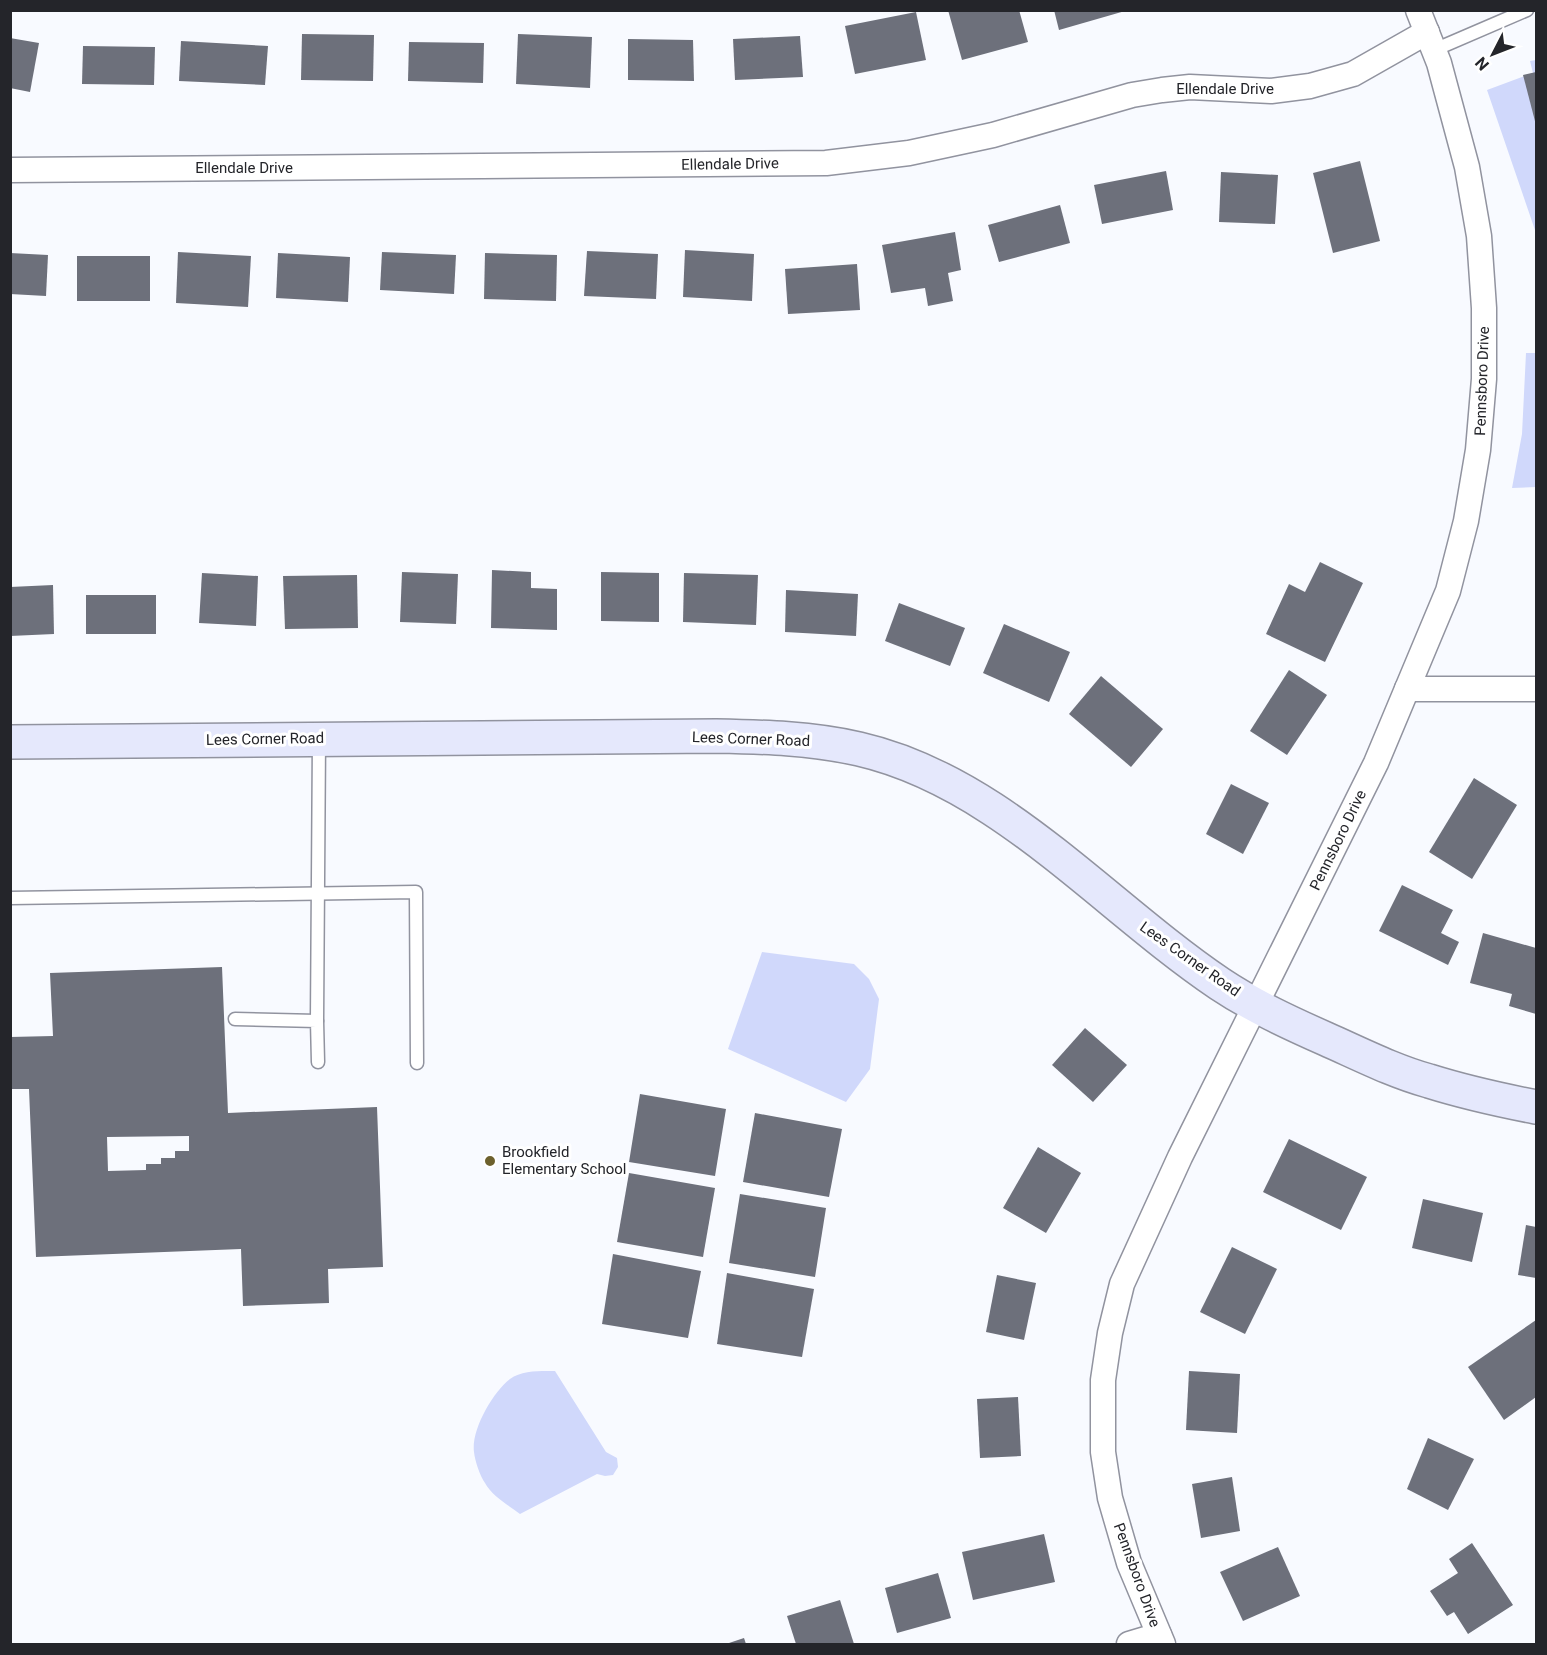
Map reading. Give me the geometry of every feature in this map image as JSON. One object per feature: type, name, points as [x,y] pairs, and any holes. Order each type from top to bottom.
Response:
[{"type":"street","name":"Pennsboro Drive","points":[[1161,1640],[1130,1563],[1110,1498],[1103,1452],[1103,1380],[1110,1333],[1122,1284],[1179,1157],[1376,763],[1448,591],[1466,521],[1478,450],[1484,379],[1484,308],[1479,236],[1467,167],[1431,41],[1418,10]]},
{"type":"street","name":"Ellendale Drive","points":[[10,170],[826,163],[909,153],[993,135],[1132,95],[1162,90],[1190,87],[1271,91],[1310,86],[1353,74],[1431,41]]},
{"type":"street","points":[[1407,689],[1536,689]]},
{"type":"street","name":"Lees Corner Road","points":[[10,742],[716,736],[788,738],[861,749],[929,773],[992,807],[1124,912],[1211,977],[1288,1023],[1360,1056],[1427,1081],[1496,1100],[1536,1107]]},
{"type":"street","points":[[1129,1644],[1161,1640]]},
{"type":"lane","points":[[1431,41],[1527,10]]},
{"type":"lane","points":[[318,1062],[319,738]]},
{"type":"lane","points":[[10,898],[416,892],[417,1063]]},
{"type":"lane","points":[[235,1019],[317,1021]]},
{"type":"shaded area","points":[[1536,60],[1536,233],[1487,90],[1533,73],[1530,61]]},
{"type":"shaded area","points":[[1526,353],[1536,353],[1536,487],[1512,488],[1522,434]]},
{"type":"shaded area","points":[[762,952],[854,964],[869,979],[879,999],[870,1069],[846,1102],[728,1049]]},
{"type":"shaded area","points":[[555,1371],[606,1452],[617,1458],[618,1467],[613,1475],[597,1474],[520,1514],[496,1496],[483,1480],[474,1452],[476,1433],[490,1402],[510,1379],[526,1373]]},
{"type":"building","points":[[948,10],[1019,10],[1028,42],[962,60]]},
{"type":"building","points":[[1054,10],[1125,10],[1125,11],[1059,30]]},
{"type":"building","points":[[916,12],[926,60],[855,74],[845,26]]},
{"type":"building","points":[[302,34],[374,35],[373,81],[301,80]]},
{"type":"building","points":[[518,34],[592,37],[590,88],[516,84]]},
{"type":"building","points":[[800,36],[803,77],[735,80],[733,39]]},
{"type":"building","points":[[10,38],[39,43],[30,92],[10,88]]},
{"type":"building","points":[[628,39],[693,40],[694,81],[628,80]]},
{"type":"building","points":[[181,41],[268,46],[265,85],[179,81]]},
{"type":"building","points":[[409,42],[484,43],[483,83],[408,81]]},
{"type":"building","points":[[83,46],[155,47],[154,85],[82,84]]},
{"type":"building","points":[[1536,72],[1536,125],[1523,75]]},
{"type":"building","points":[[1360,161],[1380,241],[1333,253],[1313,173]]},
{"type":"building","points":[[1166,171],[1173,210],[1102,224],[1094,185]]},
{"type":"building","points":[[1221,172],[1278,175],[1275,224],[1219,222]]},
{"type":"building","points":[[1060,205],[1070,243],[999,262],[988,225]]},
{"type":"building","points":[[955,232],[961,270],[948,273],[953,301],[928,306],[925,288],[891,293],[882,245]]},
{"type":"building","points":[[685,250],[754,254],[752,301],[683,297]]},
{"type":"building","points":[[587,251],[658,254],[656,299],[584,296]]},
{"type":"building","points":[[178,252],[251,256],[248,307],[176,303]]},
{"type":"building","points":[[382,252],[456,255],[454,294],[380,290]]},
{"type":"building","points":[[10,253],[48,255],[46,296],[10,294]]},
{"type":"building","points":[[278,253],[350,257],[348,302],[276,298]]},
{"type":"building","points":[[485,253],[557,255],[556,301],[484,299]]},
{"type":"building","points":[[77,256],[150,256],[150,301],[77,301]]},
{"type":"building","points":[[857,264],[860,310],[788,314],[785,269]]},
{"type":"building","points":[[1320,562],[1363,583],[1325,662],[1266,634],[1289,584],[1305,592]]},
{"type":"building","points":[[492,570],[531,572],[531,588],[557,589],[557,630],[491,628]]},
{"type":"building","points":[[402,572],[458,574],[456,624],[400,622]]},
{"type":"building","points":[[601,572],[659,573],[659,622],[601,621]]},
{"type":"building","points":[[202,573],[258,576],[256,626],[199,623]]},
{"type":"building","points":[[684,573],[758,575],[756,625],[683,622]]},
{"type":"building","points":[[357,575],[358,628],[285,629],[283,576]]},
{"type":"building","points":[[53,585],[54,634],[10,636],[10,587]]},
{"type":"building","points":[[786,590],[858,594],[856,636],[785,632]]},
{"type":"building","points":[[86,595],[156,595],[156,634],[86,634]]},
{"type":"building","points":[[899,603],[965,628],[950,666],[885,641]]},
{"type":"building","points":[[1004,624],[1070,652],[1049,702],[983,673]]},
{"type":"building","points":[[1289,670],[1327,695],[1287,755],[1250,731]]},
{"type":"building","points":[[1101,676],[1163,729],[1131,767],[1069,714]]},
{"type":"building","points":[[1474,778],[1517,805],[1472,879],[1429,852]]},
{"type":"building","points":[[1231,784],[1269,803],[1243,854],[1206,834]]},
{"type":"building","points":[[1402,885],[1453,910],[1441,933],[1459,942],[1448,965],[1379,931]]},
{"type":"building","points":[[1483,933],[1536,948],[1536,1014],[1509,1006],[1512,994],[1470,983]]},
{"type":"building","points":[[222,967],[228,1113],[377,1107],[383,1267],[328,1269],[329,1303],[243,1306],[241,1249],[36,1257],[29,1089],[10,1089],[10,1037],[53,1036],[50,973]],"holes":[[[189,1136],[189,1151],[175,1151],[175,1158],[161,1158],[161,1164],[146,1164],[146,1170],[108,1171],[107,1137]]]},
{"type":"building","points":[[1085,1028],[1127,1065],[1093,1102],[1052,1065]]},
{"type":"building","points":[[640,1094],[726,1109],[715,1176],[629,1162]]},
{"type":"building","points":[[755,1113],[842,1129],[829,1197],[743,1182]]},
{"type":"building","points":[[1289,1139],[1367,1177],[1341,1230],[1263,1192]]},
{"type":"building","points":[[1038,1147],[1081,1173],[1046,1233],[1003,1208]]},
{"type":"building","points":[[629,1173],[715,1188],[703,1257],[617,1242]]},
{"type":"building","points":[[740,1194],[826,1208],[815,1277],[729,1263]]},
{"type":"building","points":[[1423,1199],[1483,1213],[1472,1262],[1412,1248]]},
{"type":"building","points":[[1526,1225],[1536,1227],[1536,1278],[1518,1275]]},
{"type":"building","points":[[1232,1247],[1277,1269],[1245,1334],[1200,1312]]},
{"type":"building","points":[[613,1254],[701,1271],[688,1338],[602,1324]]},
{"type":"building","points":[[727,1273],[814,1289],[802,1357],[717,1344]]},
{"type":"building","points":[[997,1275],[1036,1283],[1024,1340],[986,1332]]},
{"type":"building","points":[[1536,1320],[1536,1397],[1504,1420],[1468,1367]]},
{"type":"building","points":[[1189,1371],[1240,1374],[1237,1433],[1186,1430]]},
{"type":"building","points":[[1018,1397],[1021,1456],[980,1458],[977,1399]]},
{"type":"building","points":[[1428,1438],[1474,1459],[1448,1510],[1407,1489]]},
{"type":"building","points":[[1232,1477],[1240,1531],[1201,1538],[1192,1484]]},
{"type":"building","points":[[1044,1534],[1055,1582],[973,1600],[962,1552]]},
{"type":"building","points":[[1472,1543],[1513,1605],[1468,1634],[1454,1612],[1447,1616],[1430,1591],[1458,1573],[1449,1559]]},
{"type":"building","points":[[1278,1547],[1300,1596],[1243,1621],[1220,1572]]},
{"type":"building","points":[[938,1573],[951,1618],[897,1633],[885,1588]]},
{"type":"building","points":[[840,1600],[854,1644],[796,1644],[787,1616]]},
{"type":"building","points":[[744,1638],[746,1644],[726,1644]]},
{"type":"place","name":"Brookfield Elementary School","points":[[490,1161]]}]
